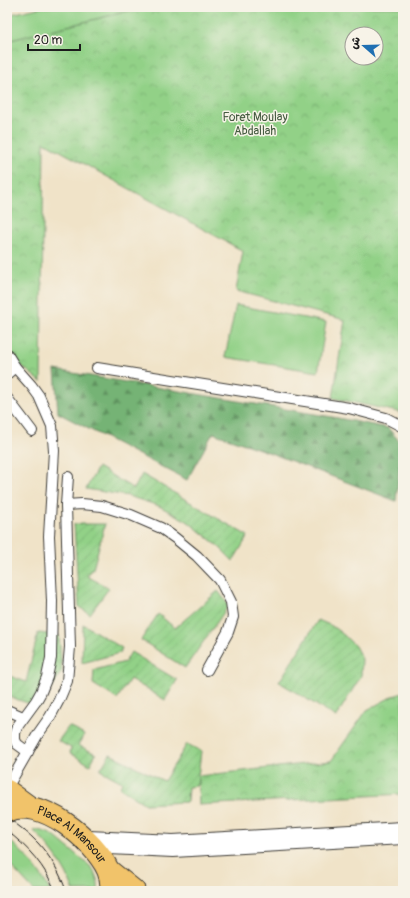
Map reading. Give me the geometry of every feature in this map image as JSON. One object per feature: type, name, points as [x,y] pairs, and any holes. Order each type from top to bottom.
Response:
[{"type":"main road","points":[[7,790],[29,807]]},
{"type":"main road","name":"Place Al Mansour","points":[[7,811],[19,807],[29,807],[60,821],[77,832],[98,853],[108,875],[134,891]]},
{"type":"street","points":[[88,842],[173,846],[403,833]]},
{"type":"street","points":[[108,875],[173,846]]},
{"type":"lane","points":[[7,354],[39,396],[52,426],[54,451],[49,536],[52,601],[51,658],[47,677],[41,692],[36,701],[23,717],[15,733],[15,740],[17,744],[28,752]]},
{"type":"lane","points":[[7,374],[16,367]]},
{"type":"lane","points":[[97,368],[349,408],[386,418],[403,427]]},
{"type":"lane","points":[[7,398],[32,431]]},
{"type":"lane","points":[[7,790],[38,734],[50,717],[67,681],[70,647],[66,505],[68,477]]},
{"type":"lane","points":[[66,505],[82,504],[102,506],[131,515],[162,528],[197,556],[220,580],[231,602],[233,617],[228,632],[207,670]]},
{"type":"lane","points":[[7,710],[23,717]]},
{"type":"green space","points":[[42,7],[145,7],[7,41],[7,15]]},
{"type":"green space","name":"Foret Moulay Abdallah","points":[[145,7],[403,7],[403,413],[333,398],[345,320],[236,291],[243,251],[44,142],[41,382],[17,362],[7,345],[7,41]]},
{"type":"green space","points":[[236,305],[326,322],[318,372],[225,357]]},
{"type":"green space","points":[[55,370],[338,418],[388,428],[402,444],[396,501],[268,452],[213,433],[187,480],[58,413]]},
{"type":"green space","points":[[98,467],[134,489],[142,474],[248,536],[233,561],[218,546],[187,521],[159,506],[128,496],[86,489]]},
{"type":"green space","points":[[74,524],[105,524],[93,569],[87,576],[109,588],[90,614],[79,607]]},
{"type":"green space","points":[[218,591],[229,605],[185,668],[141,640],[158,614],[175,628]]},
{"type":"green space","points":[[318,620],[332,626],[345,636],[355,646],[362,659],[361,676],[336,717],[279,682]]},
{"type":"green space","points":[[83,624],[122,648],[120,653],[82,663]]},
{"type":"green space","points":[[38,633],[59,635],[62,671],[39,707],[7,696],[7,675],[26,682]]},
{"type":"green space","points":[[131,652],[177,680],[165,700],[130,679],[117,699],[93,684],[94,670],[125,662]]},
{"type":"green space","points":[[403,693],[403,794],[199,805],[198,776],[331,761],[367,710],[393,696]]},
{"type":"green space","points":[[69,726],[84,735],[78,745],[96,754],[90,765],[70,753],[71,748],[58,741]]},
{"type":"green space","points":[[187,744],[201,751],[197,786],[188,787],[187,802],[145,804],[120,788],[122,782],[100,770],[110,754],[164,781]]},
{"type":"green space","points":[[33,830],[39,830],[54,836],[90,866],[97,878],[98,891],[74,891],[57,858]]},
{"type":"green space","points":[[9,840],[32,864],[50,891],[34,891],[7,862],[7,842]]},
{"type":"tram line","points":[[7,817],[31,836],[51,859],[66,891]]},
{"type":"tram line","points":[[7,831],[29,850],[47,874],[55,891]]}]
